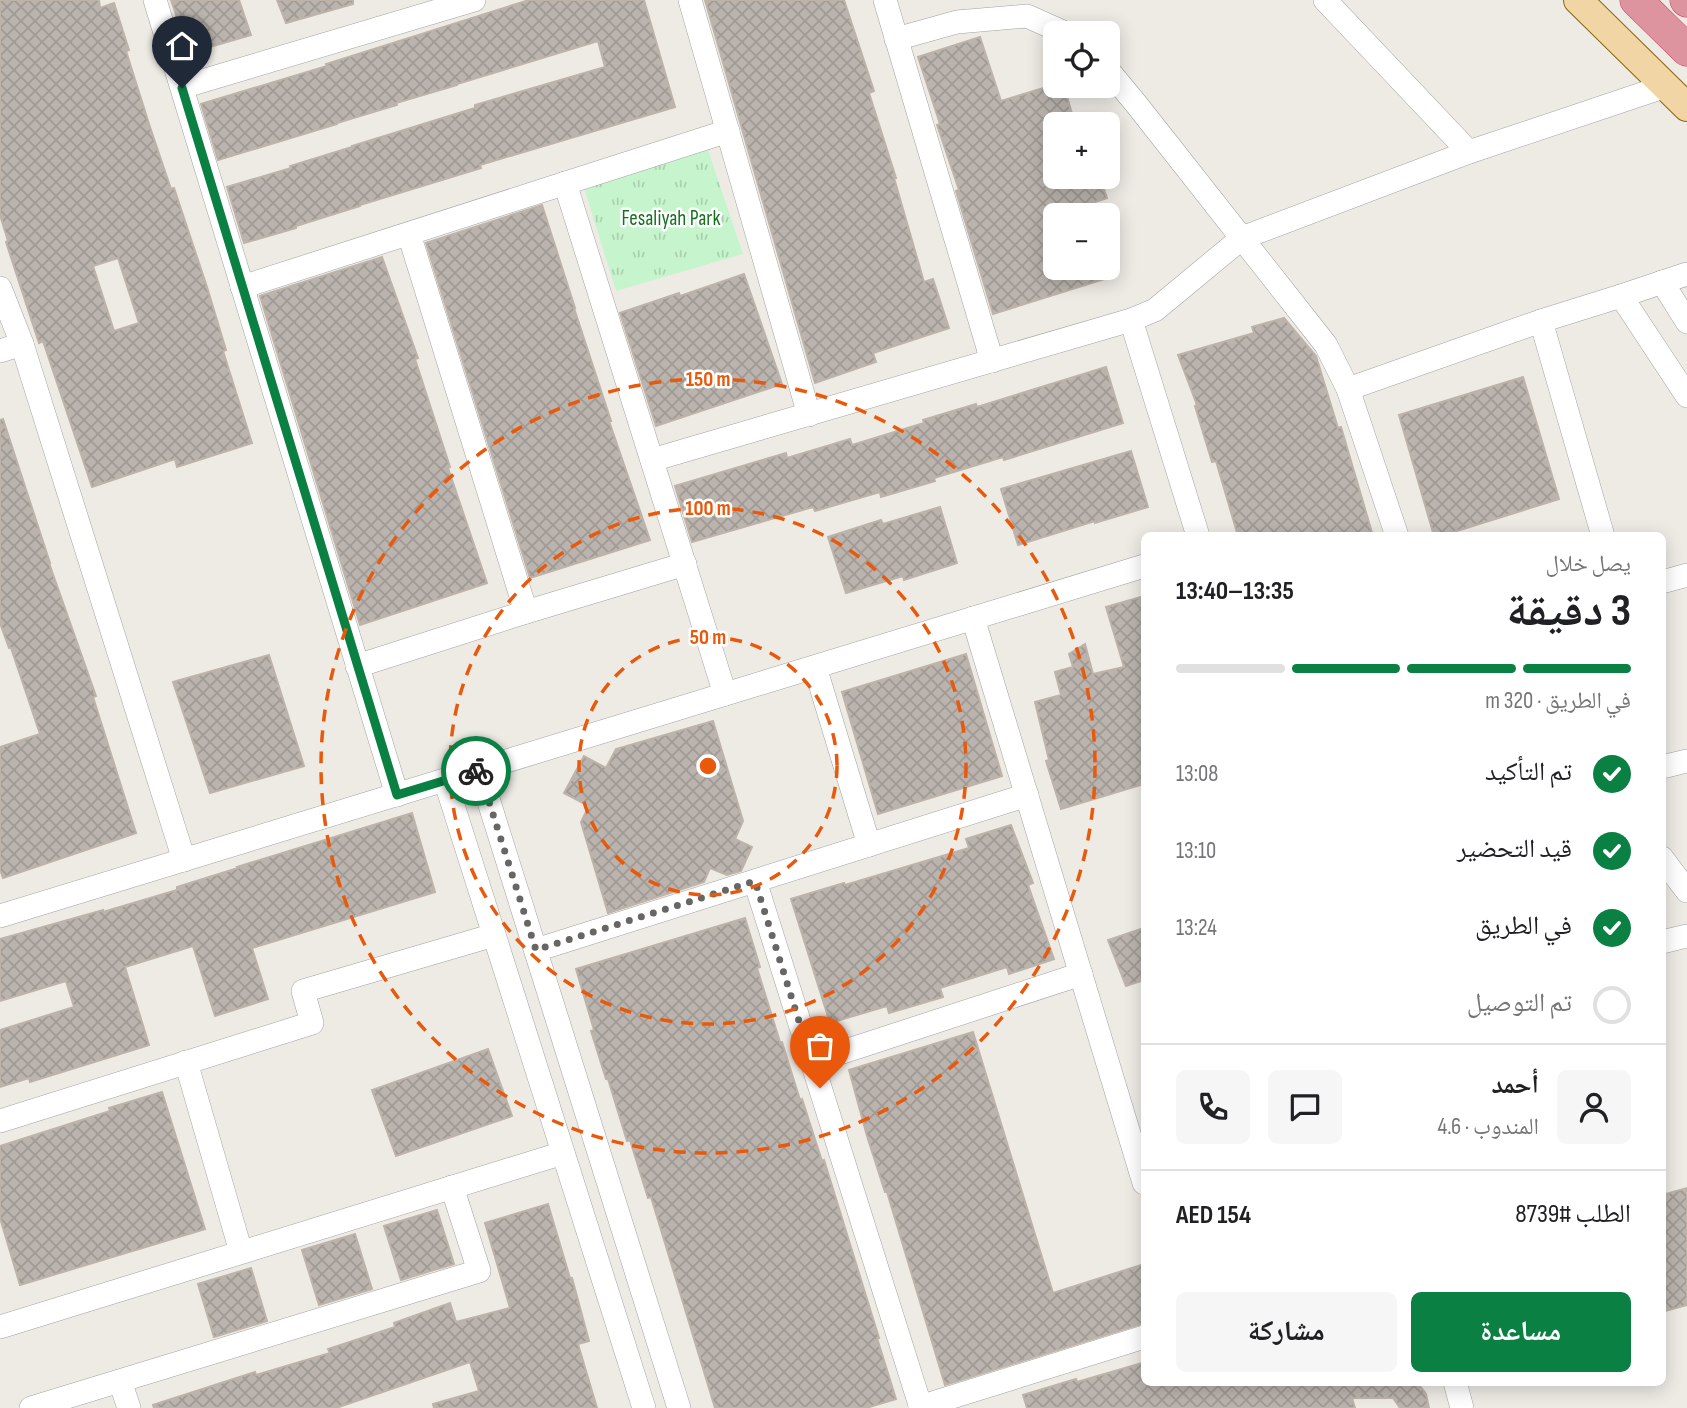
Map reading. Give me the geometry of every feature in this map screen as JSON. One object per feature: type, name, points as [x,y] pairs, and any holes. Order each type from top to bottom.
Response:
[{"type":"highway","points":[[1636,0],[1687,50]]},
{"type":"main road","points":[[1578,0],[1687,107]]},
{"type":"street","points":[[155,0],[397,795]]},
{"type":"street","points":[[182,88],[474,0]]},
{"type":"street","points":[[690,0],[809,415]]},
{"type":"street","points":[[885,0],[992,361]]},
{"type":"street","points":[[1325,0],[1469,152]]},
{"type":"street","points":[[896,39],[957,22],[1027,16],[1043,23]]},
{"type":"street","points":[[1120,85],[1326,345],[1348,389],[1396,532]]},
{"type":"street","points":[[652,460],[1131,320],[1155,310],[1242,238],[1469,152],[1666,86]]},
{"type":"street","points":[[242,287],[728,131]]},
{"type":"street","points":[[565,183],[725,694]]},
{"type":"street","points":[[409,234],[526,612]]},
{"type":"street","points":[[1348,389],[1541,321],[1687,274]]},
{"type":"street","points":[[1662,282],[1687,322]]},
{"type":"street","points":[[0,288],[22,344],[184,860]]},
{"type":"street","points":[[1621,296],[1687,396]]},
{"type":"street","points":[[1131,320],[1197,532]]},
{"type":"street","points":[[1541,321],[1602,532]]},
{"type":"street","points":[[0,351],[22,344]]},
{"type":"street","points":[[357,666],[684,564]]},
{"type":"street","points":[[0,916],[1141,567]]},
{"type":"street","points":[[1666,581],[1687,575]]},
{"type":"street","points":[[973,618],[1141,1173]]},
{"type":"street","points":[[815,667],[869,845]]},
{"type":"street","points":[[1666,766],[1687,761]]},
{"type":"street","points":[[479,770],[679,1408]]},
{"type":"street","points":[[445,780],[644,1408]]},
{"type":"street","points":[[536,950],[1027,795]]},
{"type":"street","points":[[1666,863],[1687,891]]},
{"type":"street","points":[[755,881],[921,1407],[1141,1338]]},
{"type":"street","points":[[0,1121],[312,1023],[303,991],[494,935]]},
{"type":"street","points":[[1666,942],[1687,936]]},
{"type":"street","points":[[812,1062],[1081,974]]},
{"type":"street","points":[[186,1062],[241,1252]]},
{"type":"street","points":[[0,1327],[563,1153]]},
{"type":"street","points":[[31,1408],[479,1271],[452,1187]]},
{"type":"street","points":[[120,1381],[130,1408]]},
{"type":"street","points":[[1456,1386],[1462,1408]]},
{"type":"green space","name":"Fesaliyah Park","points":[[708,150],[743,254],[616,291],[584,188]]},
{"type":"building","points":[[0,0],[99,0],[100,8],[114,3],[150,127],[171,189],[174,188],[207,287],[226,350],[223,351],[252,443],[177,467],[175,459],[92,487],[43,341],[39,343],[6,242],[8,241],[0,215]],"holes":[[[118,258],[139,323],[114,331],[93,266]]]},
{"type":"building","points":[[171,0],[239,0],[251,35],[189,53]]},
{"type":"building","points":[[277,0],[353,0],[353,4],[286,23]]},
{"type":"building","points":[[529,0],[644,0],[675,107],[480,165],[481,168],[244,243],[227,187],[475,108],[475,105],[605,67],[598,41],[218,160],[201,104]]},
{"type":"building","points":[[705,0],[844,0],[874,91],[869,93],[896,178],[924,282],[933,279],[949,328],[873,353],[876,362],[815,383]]},
{"type":"building","points":[[980,37],[1001,101],[1043,88],[1043,98],[1067,98],[1072,112],[1043,112],[1043,189],[1104,189],[1107,198],[1092,203],[1043,203],[1043,280],[1101,280],[993,314],[956,191],[959,190],[937,125],[940,124],[918,57]]},
{"type":"building","points":[[542,205],[609,421],[650,540],[530,578],[426,243]]},
{"type":"building","points":[[382,257],[418,358],[415,359],[450,467],[448,468],[487,583],[360,625],[260,296]]},
{"type":"building","points":[[744,274],[782,384],[656,426],[620,313]]},
{"type":"building","points":[[1284,318],[1316,356],[1338,428],[1341,427],[1372,532],[1237,532],[1216,461],[1212,462],[1195,406],[1197,405],[1178,355],[1254,333],[1252,327]]},
{"type":"building","points":[[1106,367],[1123,423],[1004,460],[1003,457],[934,478],[935,481],[881,497],[880,492],[815,511],[813,507],[692,542],[675,486],[786,453],[787,458],[850,439],[852,445],[924,423],[923,420],[976,404],[977,407]]},
{"type":"building","points":[[1523,377],[1559,499],[1454,532],[1433,532],[1399,415]]},
{"type":"building","points":[[3,419],[49,563],[96,696],[93,697],[136,833],[3,878],[0,870],[0,747],[40,734],[0,623],[0,420]]},
{"type":"building","points":[[1131,451],[1148,507],[1018,545],[1001,489]]},
{"type":"building","points":[[940,507],[957,563],[904,580],[903,576],[846,593],[828,537],[881,520],[883,524]]},
{"type":"building","points":[[1141,597],[1141,785],[1061,809],[1046,761],[1049,760],[1035,702],[1061,695],[1055,672],[1073,667],[1069,654],[1085,644],[1093,674],[1124,667],[1106,607]]},
{"type":"building","points":[[966,654],[1002,776],[878,814],[842,692]]},
{"type":"building","points":[[269,655],[304,766],[210,793],[173,682]]},
{"type":"building","points":[[713,721],[743,821],[735,839],[752,847],[741,871],[727,875],[710,868],[704,882],[608,913],[581,822],[589,806],[564,793],[584,756],[606,768],[616,749]]},
{"type":"building","points":[[412,813],[435,892],[252,948],[268,999],[215,1016],[193,946],[125,967],[149,1045],[30,1082],[29,1078],[0,1087],[0,1030],[74,1007],[66,981],[0,1001],[0,939],[177,890],[177,887],[237,867]]},
{"type":"building","points":[[1011,825],[1033,883],[1028,885],[1054,959],[1009,974],[1007,967],[940,988],[943,997],[889,1013],[887,1006],[830,1023],[791,899],[969,848],[966,839]]},
{"type":"building","points":[[745,918],[780,1042],[822,1161],[824,1160],[896,1399],[866,1408],[715,1408],[651,1197],[648,1198],[630,1140],[627,1141],[591,1031],[594,1030],[576,969]]},
{"type":"building","points":[[1141,929],[1141,981],[1126,986],[1108,940]]},
{"type":"building","points":[[973,1032],[1053,1293],[1141,1265],[1141,1324],[945,1385],[849,1070]]},
{"type":"building","points":[[488,1049],[512,1116],[396,1156],[372,1090]]},
{"type":"building","points":[[162,1092],[205,1229],[20,1285],[0,1218],[0,1146]]},
{"type":"building","points":[[1687,1188],[1687,1305],[1666,1311],[1666,1194]]},
{"type":"building","points":[[548,1204],[589,1341],[578,1344],[597,1408],[434,1408],[433,1404],[479,1391],[470,1362],[336,1408],[154,1408],[153,1405],[255,1372],[256,1375],[330,1353],[328,1349],[395,1327],[394,1323],[450,1303],[456,1322],[510,1308],[485,1223]]},
{"type":"building","points":[[437,1210],[454,1264],[401,1280],[384,1226]]},
{"type":"building","points":[[355,1234],[372,1289],[319,1305],[302,1250]]},
{"type":"building","points":[[251,1268],[267,1321],[214,1337],[198,1284]]},
{"type":"building","points":[[1141,1363],[1141,1386],[1420,1386],[1426,1394],[1429,1408],[1400,1408],[1393,1398],[1352,1398],[1355,1408],[1027,1408],[1023,1395],[1076,1379],[1077,1382]]},
{"type":"way so far","points":[[476,771],[479,770],[536,950],[755,881],[820,1088]]},
{"type":"route","points":[[182,88],[397,795],[476,771]]}]
